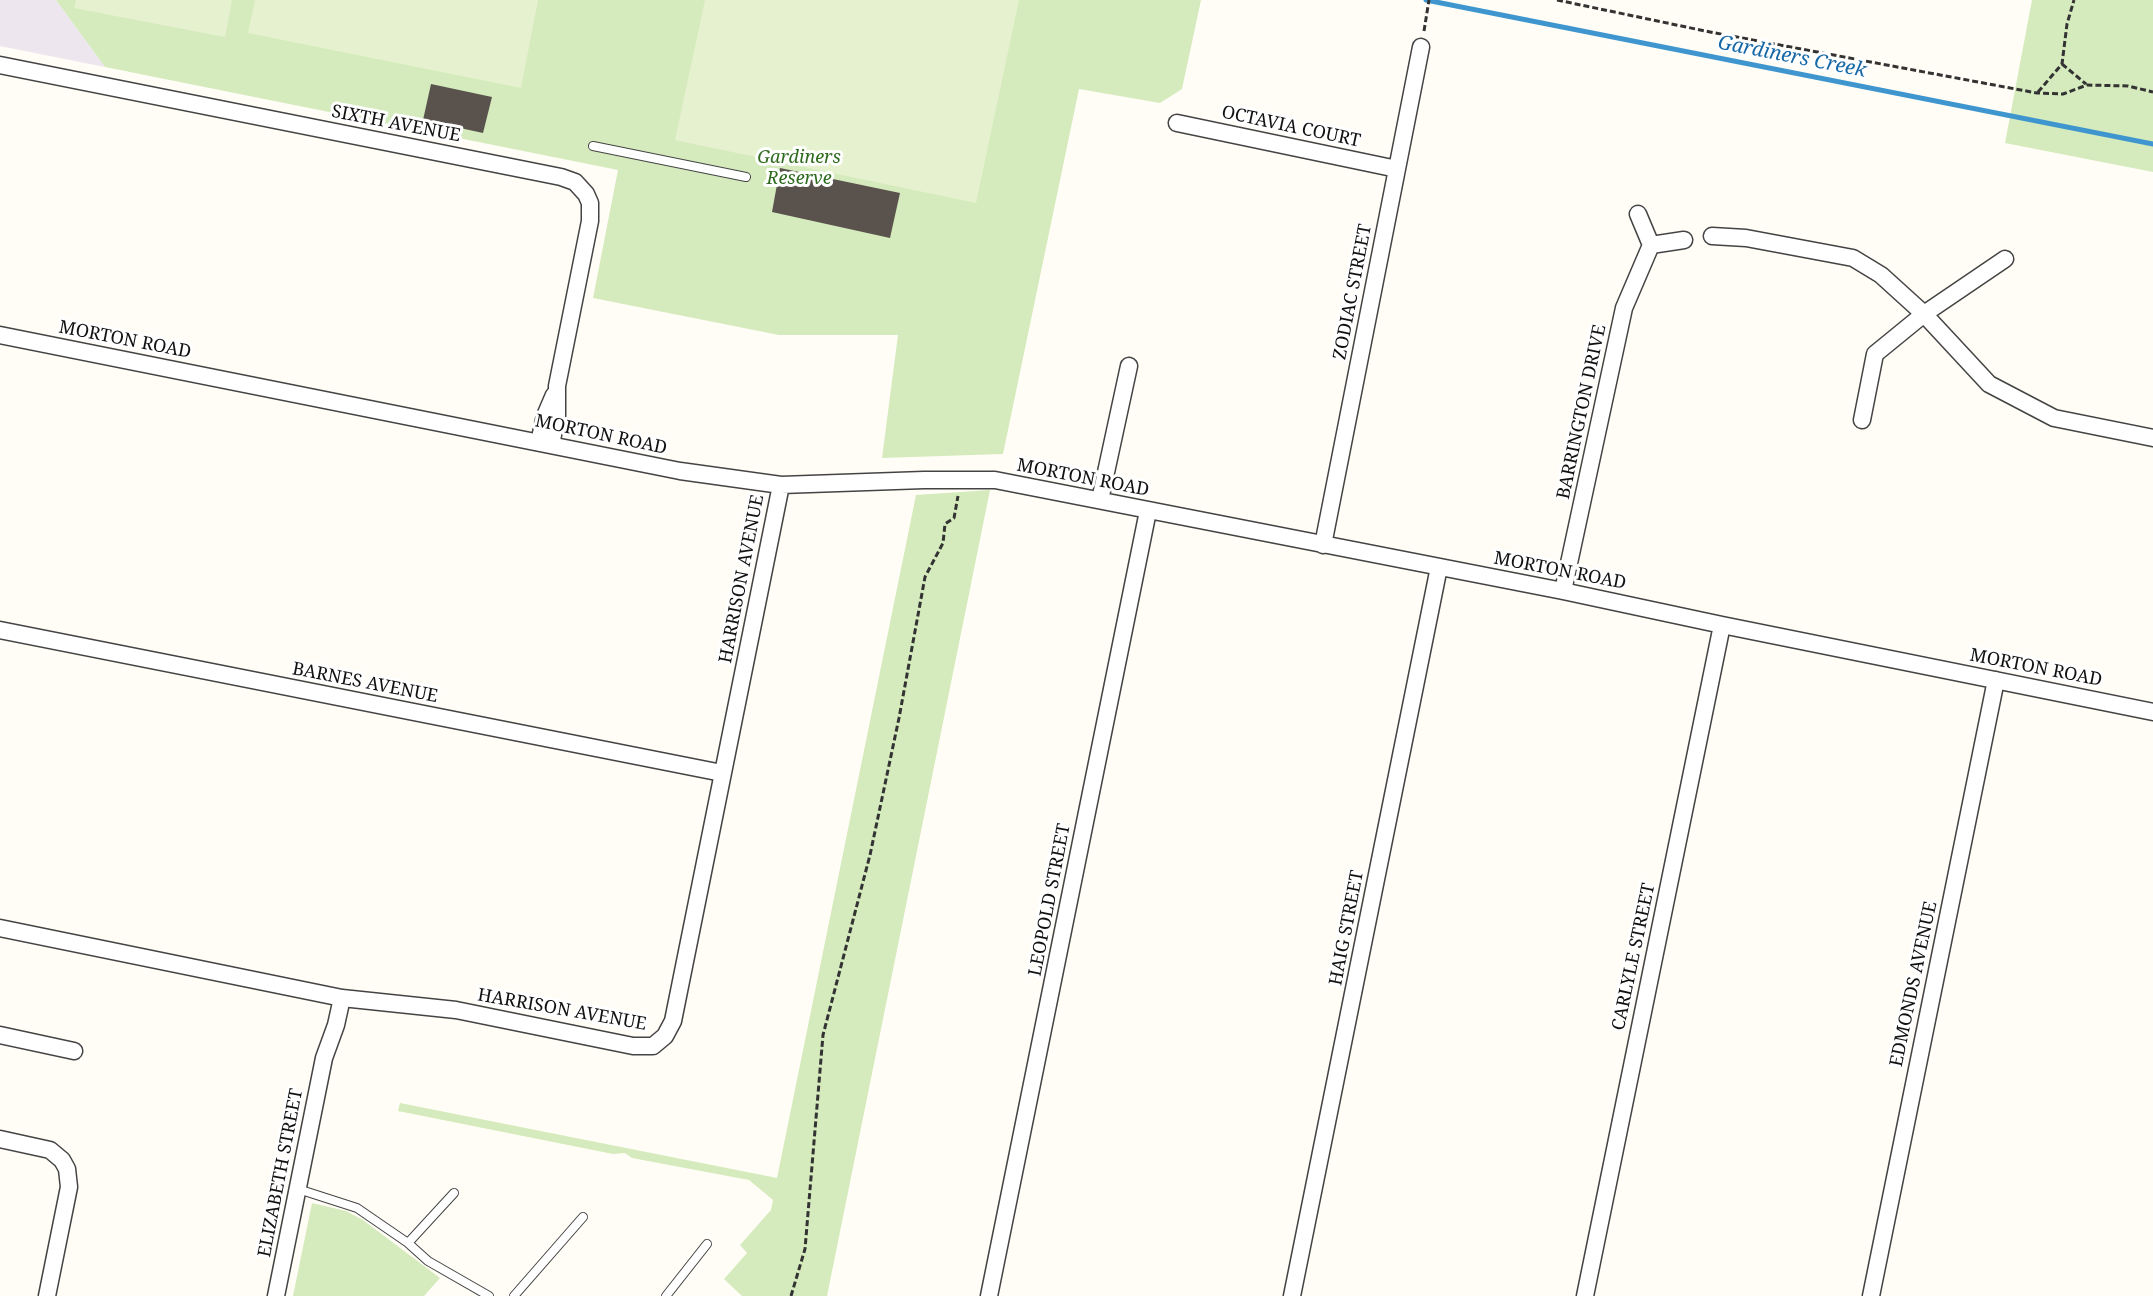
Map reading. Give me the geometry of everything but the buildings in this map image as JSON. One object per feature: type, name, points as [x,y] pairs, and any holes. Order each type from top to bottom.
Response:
[{"type":"street","name":"ZODIAC STREET","points":[[1323,545],[1421,47]]},
{"type":"street","name":"SIXTH AVENUE","points":[[0,65],[538,172],[575,182],[586,194],[590,203],[590,221],[557,386],[545,416],[545,443]]},
{"type":"street","name":"OCTAVIA COURT","points":[[1177,123],[1397,169]]},
{"type":"street","points":[[1638,214],[1651,245],[1684,240]]},
{"type":"street","points":[[1712,236],[1746,238],[1853,258],[1881,275],[1924,314],[1989,384],[2054,418],[2153,438]]},
{"type":"street","name":"BARRINGTON DRIVE","points":[[1563,591],[1624,308],[1651,245]]},
{"type":"street","points":[[1862,420],[1875,354],[1924,314],[2005,259]]},
{"type":"street","name":"MORTON ROAD","points":[[0,335],[680,471],[781,485],[995,480],[1563,591],[2153,712]]},
{"type":"street","points":[[1100,500],[1129,366]]},
{"type":"street","name":"HARRISON AVENUE","points":[[0,928],[337,997],[456,1010],[633,1046],[653,1046],[665,1036],[673,1021],[781,485]]},
{"type":"street","name":"LEOPOLD STREET","points":[[989,1296],[1148,511]]},
{"type":"street","name":"HAIG STREET","points":[[1292,1296],[1439,567]]},
{"type":"street","name":"CARLYLE STREET","points":[[1585,1296],[1722,625]]},
{"type":"street","name":"BARNES AVENUE","points":[[0,630],[722,774]]},
{"type":"street","name":"EDMONDS AVENUE","points":[[1871,1296],[1996,680]]},
{"type":"street","name":"ELIZABETH STREET","points":[[276,1296],[324,1058],[325,1024],[337,997]]},
{"type":"street","points":[[0,1035],[74,1051]]},
{"type":"street","points":[[0,1139],[50,1150],[62,1160],[67,1169],[69,1187],[47,1296]]},
{"type":"lane","points":[[593,146],[746,177]]},
{"type":"lane","points":[[298,1189],[357,1208],[408,1243],[428,1261],[489,1296]]},
{"type":"lane","points":[[408,1243],[454,1193]]},
{"type":"lane","points":[[514,1296],[583,1217]]},
{"type":"lane","points":[[666,1296],[707,1244]]},
{"type":"path","points":[[1426,17],[1428,0]]},
{"type":"path","points":[[1557,0],[1710,32],[2037,93],[2063,94],[2087,85],[2128,86],[2153,92]]},
{"type":"path","points":[[2037,93],[2062,64],[2067,24],[2074,0]]},
{"type":"path","points":[[2062,64],[2087,85]]},
{"type":"path","points":[[791,1296],[805,1249],[823,1035],[872,844],[899,718],[925,578],[943,543],[945,524],[954,518],[962,480]]},
{"type":"shaded area","points":[[0,0],[56,0],[105,67],[0,46]]},
{"type":"green space","name":"Gardiners Reserve","points":[[56,0],[1201,0],[1182,89],[1160,103],[1079,89],[1003,454],[882,458],[898,335],[779,335],[593,298],[618,170],[105,67]]},
{"type":"green space","points":[[76,0],[232,0],[225,37],[74,8]]},
{"type":"green space","points":[[255,0],[538,0],[521,88],[248,33]]},
{"type":"green space","points":[[705,0],[1019,0],[976,203],[675,140]]},
{"type":"green space","points":[[2032,0],[2153,0],[2153,172],[2005,143]]},
{"type":"green space","points":[[990,490],[827,1296],[742,1296],[724,1279],[747,1253],[740,1245],[771,1210],[773,1200],[749,1180],[632,1158],[625,1153],[613,1154],[398,1111],[400,1103],[777,1178],[916,495]]},
{"type":"green space","points":[[312,1203],[346,1211],[363,1220],[440,1278],[424,1296],[293,1296]]},
{"type":"waterway","name":"Gardiners Creek","points":[[1426,0],[2153,144]]}]
